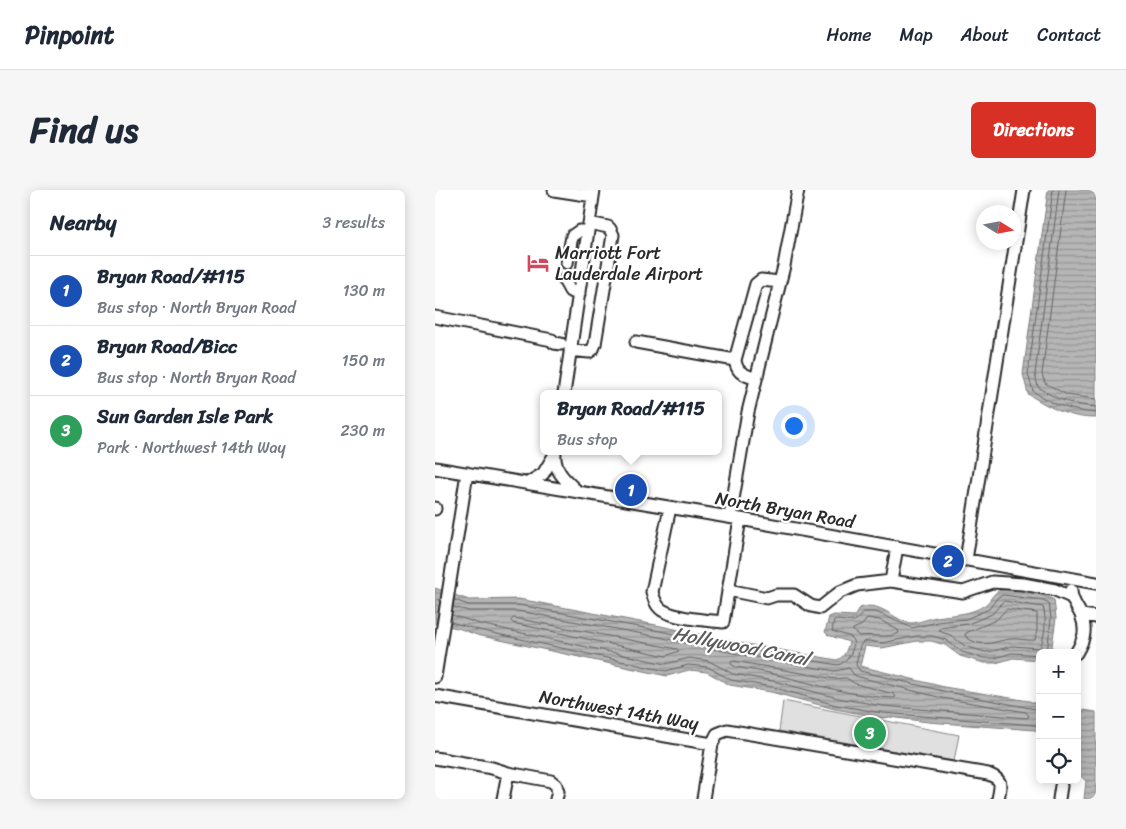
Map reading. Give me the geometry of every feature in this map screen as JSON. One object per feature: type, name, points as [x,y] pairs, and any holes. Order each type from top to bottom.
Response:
[{"type":"street","points":[[554,190],[594,193],[579,294],[564,344],[564,390]]},
{"type":"street","points":[[670,508],[652,592],[655,602],[661,609],[677,615],[723,622],[748,412],[780,282],[798,190]]},
{"type":"street","points":[[966,560],[1024,190]]},
{"type":"street","points":[[435,317],[564,344],[589,352],[593,349],[613,235],[611,229],[608,227],[589,227],[572,236],[567,263]]},
{"type":"street","points":[[565,280],[570,291],[579,294]]},
{"type":"street","points":[[756,379],[739,372],[736,368],[735,360],[756,284],[761,280],[780,282]]},
{"type":"street","points":[[636,342],[735,360]]},
{"type":"street","points":[[528,484],[543,474],[554,455]]},
{"type":"street","points":[[555,455],[558,473],[577,492]]},
{"type":"street","name":"North Bryan Road","points":[[435,468],[735,518],[1096,583]]},
{"type":"street","points":[[435,677],[467,473]]},
{"type":"street","points":[[891,580],[897,547]]},
{"type":"street","points":[[1072,578],[1071,597],[1081,615],[1085,636],[1079,649]]},
{"type":"street","points":[[728,590],[767,598],[777,595],[795,595],[811,606],[820,608],[840,592],[857,585],[891,580],[963,592],[991,582],[1023,584],[1055,590],[1071,597]]},
{"type":"street","points":[[1081,615],[1096,617]]},
{"type":"street","name":"Northwest 14th Way","points":[[435,696],[712,744],[717,734],[727,730],[988,774],[997,777],[1001,784],[999,799]]},
{"type":"street","points":[[703,799],[712,744]]},
{"type":"street","points":[[435,758],[551,781],[556,785],[556,799]]},
{"type":"street","points":[[503,799],[508,773]]},
{"type":"street","points":[[1059,799],[1061,786]]},
{"type":"shaded area","points":[[783,701],[959,735],[954,761],[779,731]]},
{"type":"water","points":[[1048,190],[1096,190],[1096,418],[1068,414],[1036,399],[1028,394],[1023,374]]},
{"type":"water","name":"Hollywood Canal","points":[[435,588],[469,600],[519,599],[837,660],[844,655],[849,642],[828,635],[825,632],[829,617],[834,615],[855,616],[858,609],[866,606],[880,608],[905,622],[914,623],[974,611],[985,605],[996,592],[1013,590],[1036,594],[1054,600],[1056,618],[1052,649],[1036,649],[1036,660],[1013,658],[996,663],[984,663],[960,656],[945,645],[931,641],[917,641],[882,648],[865,646],[860,666],[944,687],[1036,704],[1036,731],[890,717],[883,718],[835,709],[771,692],[730,685],[707,672],[689,670],[667,676],[477,635],[458,628],[435,624]]},
{"type":"water","points":[[1081,710],[1096,712],[1096,799],[1084,799],[1086,781],[1081,777]]},
{"type":"place","name":"Marriott Fort Lauderdale Airport","points":[[538,263]]},
{"type":"place","name":"Bryan Road/#115","points":[[631,490]]},
{"type":"place","name":"Bryan Road/Bicc","points":[[948,561]]},
{"type":"place","name":"Sun Garden Isle Park","points":[[870,733]]}]
